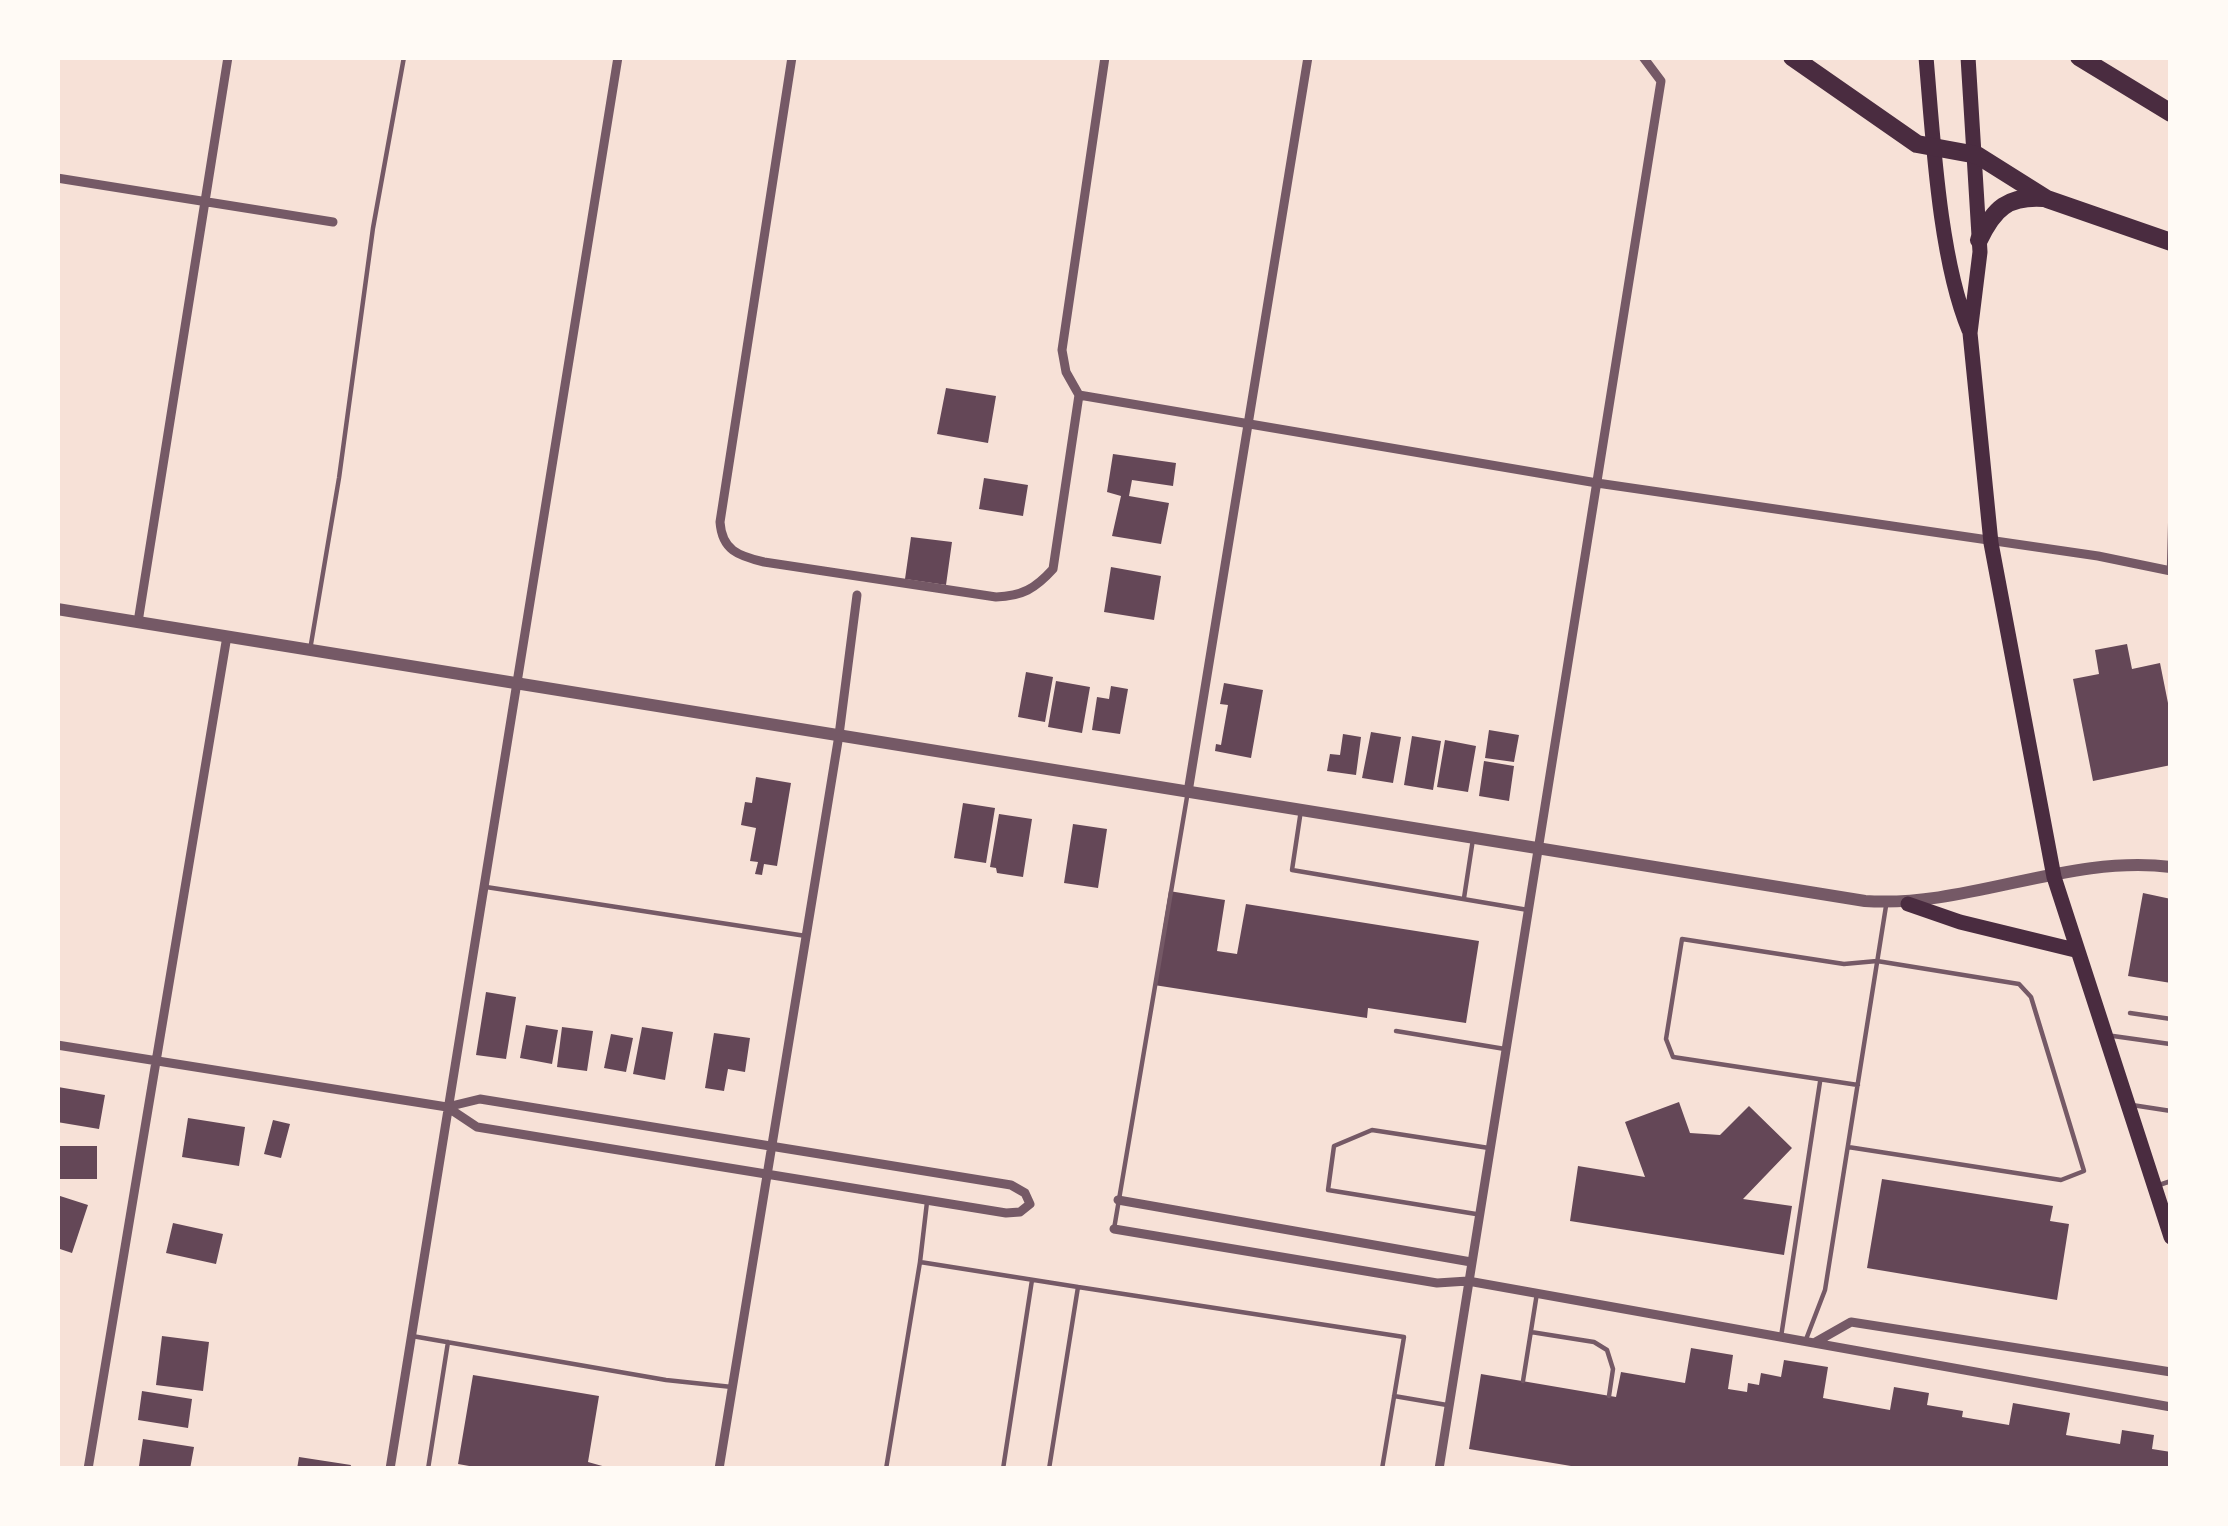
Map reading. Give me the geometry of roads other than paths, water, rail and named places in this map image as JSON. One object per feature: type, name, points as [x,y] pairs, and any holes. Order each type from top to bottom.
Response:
[{"type":"highway","points":[[1792,57],[1906,138],[1977,155],[2048,199],[2171,242]]},
{"type":"highway","points":[[2079,57],[2171,113]]},
{"type":"highway","points":[[1979,240],[2004,204],[2025,197],[2048,199]]},
{"type":"main road","points":[[1926,57],[1955,285],[1970,333],[1991,543],[2054,877],[2171,1237]]},
{"type":"main road","points":[[1968,57],[1977,155],[1980,275],[1970,333]]},
{"type":"main road","points":[[1908,904],[2075,950]]},
{"type":"street","points":[[138,622],[228,57]]},
{"type":"street","points":[[391,1469],[617,57]]},
{"type":"street","points":[[792,57],[721,538],[729,550],[764,562],[996,597],[1018,596],[1038,586],[1052,568],[1079,394],[1066,372],[1062,350],[1105,57]]},
{"type":"street","points":[[1188,792],[1308,57]]},
{"type":"street","points":[[1439,1469],[1661,81],[1643,57]]},
{"type":"street","points":[[57,178],[333,222]]},
{"type":"street","points":[[1079,394],[1247,426],[2170,570]]},
{"type":"street","points":[[719,1469],[839,735],[857,595]]},
{"type":"street","points":[[57,609],[1886,902],[1908,904],[2124,863],[2171,867]]},
{"type":"street","points":[[88,1469],[226,636]]},
{"type":"street","points":[[57,1045],[447,1107],[480,1099],[772,1145],[1011,1185],[1030,1204],[1020,1212],[1006,1213],[477,1127],[447,1107]]},
{"type":"street","points":[[1118,1200],[1471,1262]]},
{"type":"street","points":[[1114,1229],[1437,1283],[1468,1281],[2171,1407]]},
{"type":"street","points":[[1810,1343],[1851,1322],[2171,1372]]},
{"type":"lane","points":[[310,650],[373,228],[404,57]]},
{"type":"lane","points":[[2170,570],[2171,494]]},
{"type":"lane","points":[[1114,1229],[1188,792]]},
{"type":"lane","points":[[1301,810],[1292,870],[1528,910]]},
{"type":"lane","points":[[1464,898],[1473,838]]},
{"type":"lane","points":[[484,886],[806,936]]},
{"type":"lane","points":[[1810,1343],[1825,1290],[1886,902]]},
{"type":"lane","points":[[1848,1147],[2061,1180],[2084,1172],[2031,998],[2019,984],[1877,961],[1844,964],[1682,939],[1666,1039],[1673,1057],[1858,1085]]},
{"type":"lane","points":[[2131,1012],[2171,1019]]},
{"type":"lane","points":[[1396,1031],[1505,1049]]},
{"type":"lane","points":[[2103,1034],[2170,1044],[2171,1035]]},
{"type":"lane","points":[[1781,1337],[1821,1080]]},
{"type":"lane","points":[[2126,1105],[2171,1111]]},
{"type":"lane","points":[[1479,1214],[1328,1190],[1334,1146],[1372,1130],[1489,1148]]},
{"type":"lane","points":[[2153,1186],[2171,1181]]},
{"type":"lane","points":[[886,1469],[928,1199]]},
{"type":"lane","points":[[920,1262],[1404,1337],[1382,1469]]},
{"type":"lane","points":[[1003,1469],[1032,1280]]},
{"type":"lane","points":[[1049,1469],[1078,1287]]},
{"type":"lane","points":[[1523,1381],[1537,1293]]},
{"type":"lane","points":[[1531,1332],[1594,1342],[1607,1350],[1613,1369],[1610,1396]]},
{"type":"lane","points":[[411,1336],[732,1387]]},
{"type":"lane","points":[[428,1469],[448,1342]]},
{"type":"lane","points":[[1394,1396],[1449,1406]]}]
